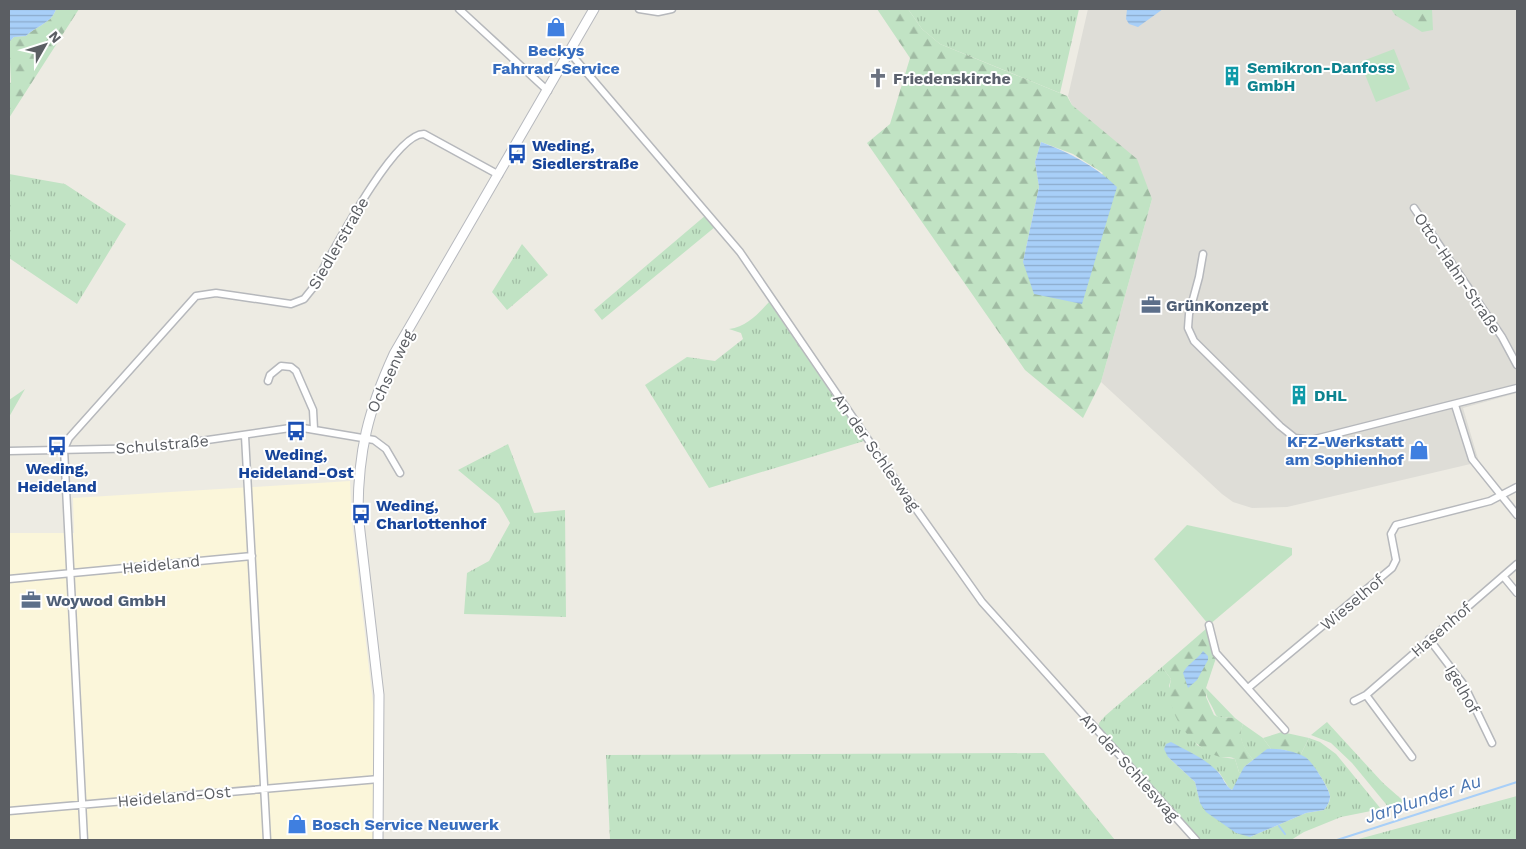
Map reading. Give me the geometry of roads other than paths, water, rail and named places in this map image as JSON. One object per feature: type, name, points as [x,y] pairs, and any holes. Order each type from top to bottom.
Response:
[{"type":"main road","name":"Ochsenweg","points":[[378,840],[379,695],[358,514],[358,485],[364,436],[370,412],[394,354],[594,9]]},
{"type":"street","points":[[459,9],[548,91]]},
{"type":"street","points":[[639,9],[658,12],[672,9]]},
{"type":"street","name":"An der Schleswag","points":[[570,53],[740,252],[899,485],[982,602],[1196,840]]},
{"type":"street","name":"Siedlerstraße","points":[[64,450],[76,430],[196,296],[216,294],[290,304],[304,299],[312,289],[372,184],[400,148],[413,136],[424,134],[499,175]]},
{"type":"street","name":"Otto-Hahn-Straße","points":[[1414,208],[1502,337],[1517,365]]},
{"type":"street","points":[[1203,254],[1189,314],[1188,328],[1194,341],[1256,403],[1295,438],[1311,440],[1517,388]]},
{"type":"street","points":[[268,381],[270,375],[281,366],[291,367],[296,372],[313,410],[314,429]]},
{"type":"street","points":[[1455,404],[1472,459],[1517,515]]},
{"type":"street","name":"Schulstraße","points":[[9,452],[152,448],[245,436],[285,427],[364,436]]},
{"type":"street","points":[[245,436],[267,840]]},
{"type":"street","points":[[364,436],[374,440],[386,449],[400,473]]},
{"type":"street","points":[[64,450],[84,840]]},
{"type":"street","name":"Wieselhof","points":[[1248,688],[1392,568],[1396,560],[1391,534],[1396,525],[1502,496],[1517,487]]},
{"type":"street","name":"Heideland","points":[[9,579],[252,556]]},
{"type":"street","name":"Hasenhof","points":[[1354,701],[1366,695],[1517,564]]},
{"type":"street","points":[[1503,576],[1517,593]]},
{"type":"street","points":[[1208,625],[1216,653],[1285,730]]},
{"type":"street","name":"Igelhof","points":[[1429,639],[1464,685],[1492,743]]},
{"type":"street","points":[[1366,695],[1412,757]]},
{"type":"street","name":"Heideland-Ost","points":[[9,811],[379,779]]},
{"type":"water","points":[[9,9],[56,9],[51,18],[26,36],[14,37],[9,42]]},
{"type":"water","points":[[1127,9],[1163,9],[1138,27],[1129,24],[1126,19]]},
{"type":"water","points":[[1041,142],[1081,160],[1100,172],[1117,187],[1082,304],[1034,294],[1023,262],[1039,187],[1035,162]]},
{"type":"water","points":[[1203,651],[1208,656],[1208,660],[1197,680],[1188,688],[1183,673]]},
{"type":"water","points":[[1171,742],[1207,763],[1218,772],[1232,790],[1244,767],[1267,749],[1296,753],[1308,759],[1316,769],[1329,792],[1329,802],[1324,810],[1306,813],[1250,837],[1236,833],[1206,812],[1200,803],[1195,782],[1168,757],[1164,749],[1166,744]]},
{"type":"waterway","name":"Jarplunder Au","points":[[1337,840],[1517,782]]},
{"type":"waterway","points":[[1279,826],[1285,834]]},
{"type":"place","name":"Beckys Fahrrad-Service","points":[[556,27]]},
{"type":"place","name":"Semikron-Danfoss GmbH","points":[[1232,76]]},
{"type":"place","name":"Friedenskirche","points":[[878,78]]},
{"type":"place","name":"Weding, Siedlerstraße","points":[[517,154]]},
{"type":"place","name":"GrünKonzept","points":[[1151,305]]},
{"type":"place","name":"DHL","points":[[1299,395]]},
{"type":"place","name":"Weding, Heideland-Ost","points":[[296,431]]},
{"type":"place","name":"Weding, Heideland","points":[[57,446]]},
{"type":"place","name":"KFZ-Werkstatt am Sophienhof","points":[[1419,450]]},
{"type":"place","name":"Weding, Charlottenhof","points":[[361,514]]},
{"type":"place","name":"Woywod GmbH","points":[[31,600]]},
{"type":"place","name":"Bosch Service Neuwerk","points":[[297,824]]}]
